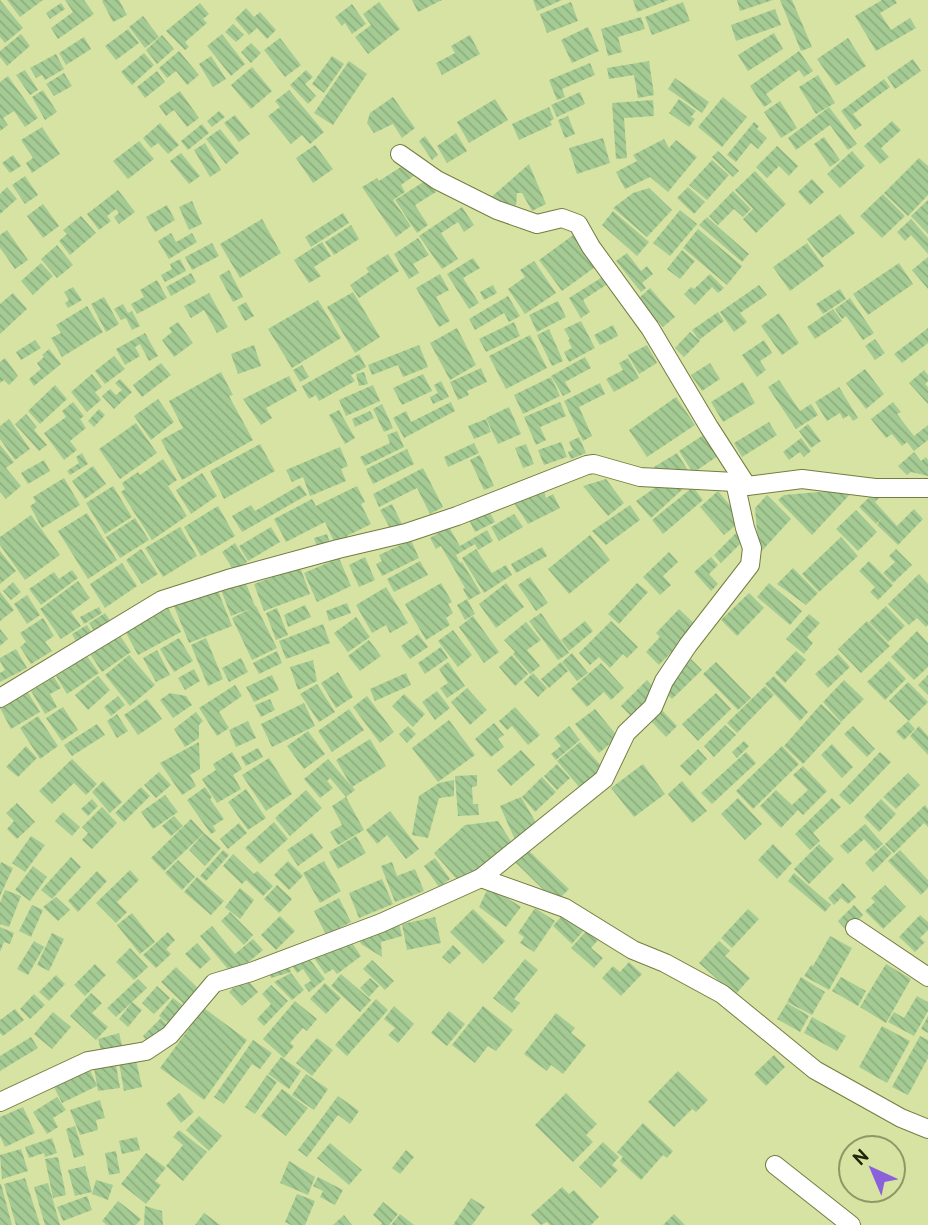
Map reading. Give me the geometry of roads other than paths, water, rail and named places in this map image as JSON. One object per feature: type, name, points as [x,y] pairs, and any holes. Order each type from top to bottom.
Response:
[{"type":"street","points":[[0,1102],[88,1061],[146,1051],[170,1035],[214,983],[251,972],[381,923],[481,878],[604,779],[626,733],[653,707],[664,681],[682,654],[750,565],[752,548],[745,528],[741,484],[650,328],[591,247],[578,224],[562,218],[537,224],[497,210],[437,180],[400,154]]},
{"type":"street","points":[[0,698],[162,600],[326,552],[406,533],[587,465],[594,464],[640,477],[741,484],[802,479],[875,488],[928,488]]},
{"type":"street","points":[[481,878],[565,908],[634,950],[665,963],[722,994],[816,1070],[901,1118],[928,1129]]},
{"type":"street","points":[[855,928],[928,977]]},
{"type":"street","points":[[775,1166],[851,1225]]}]
